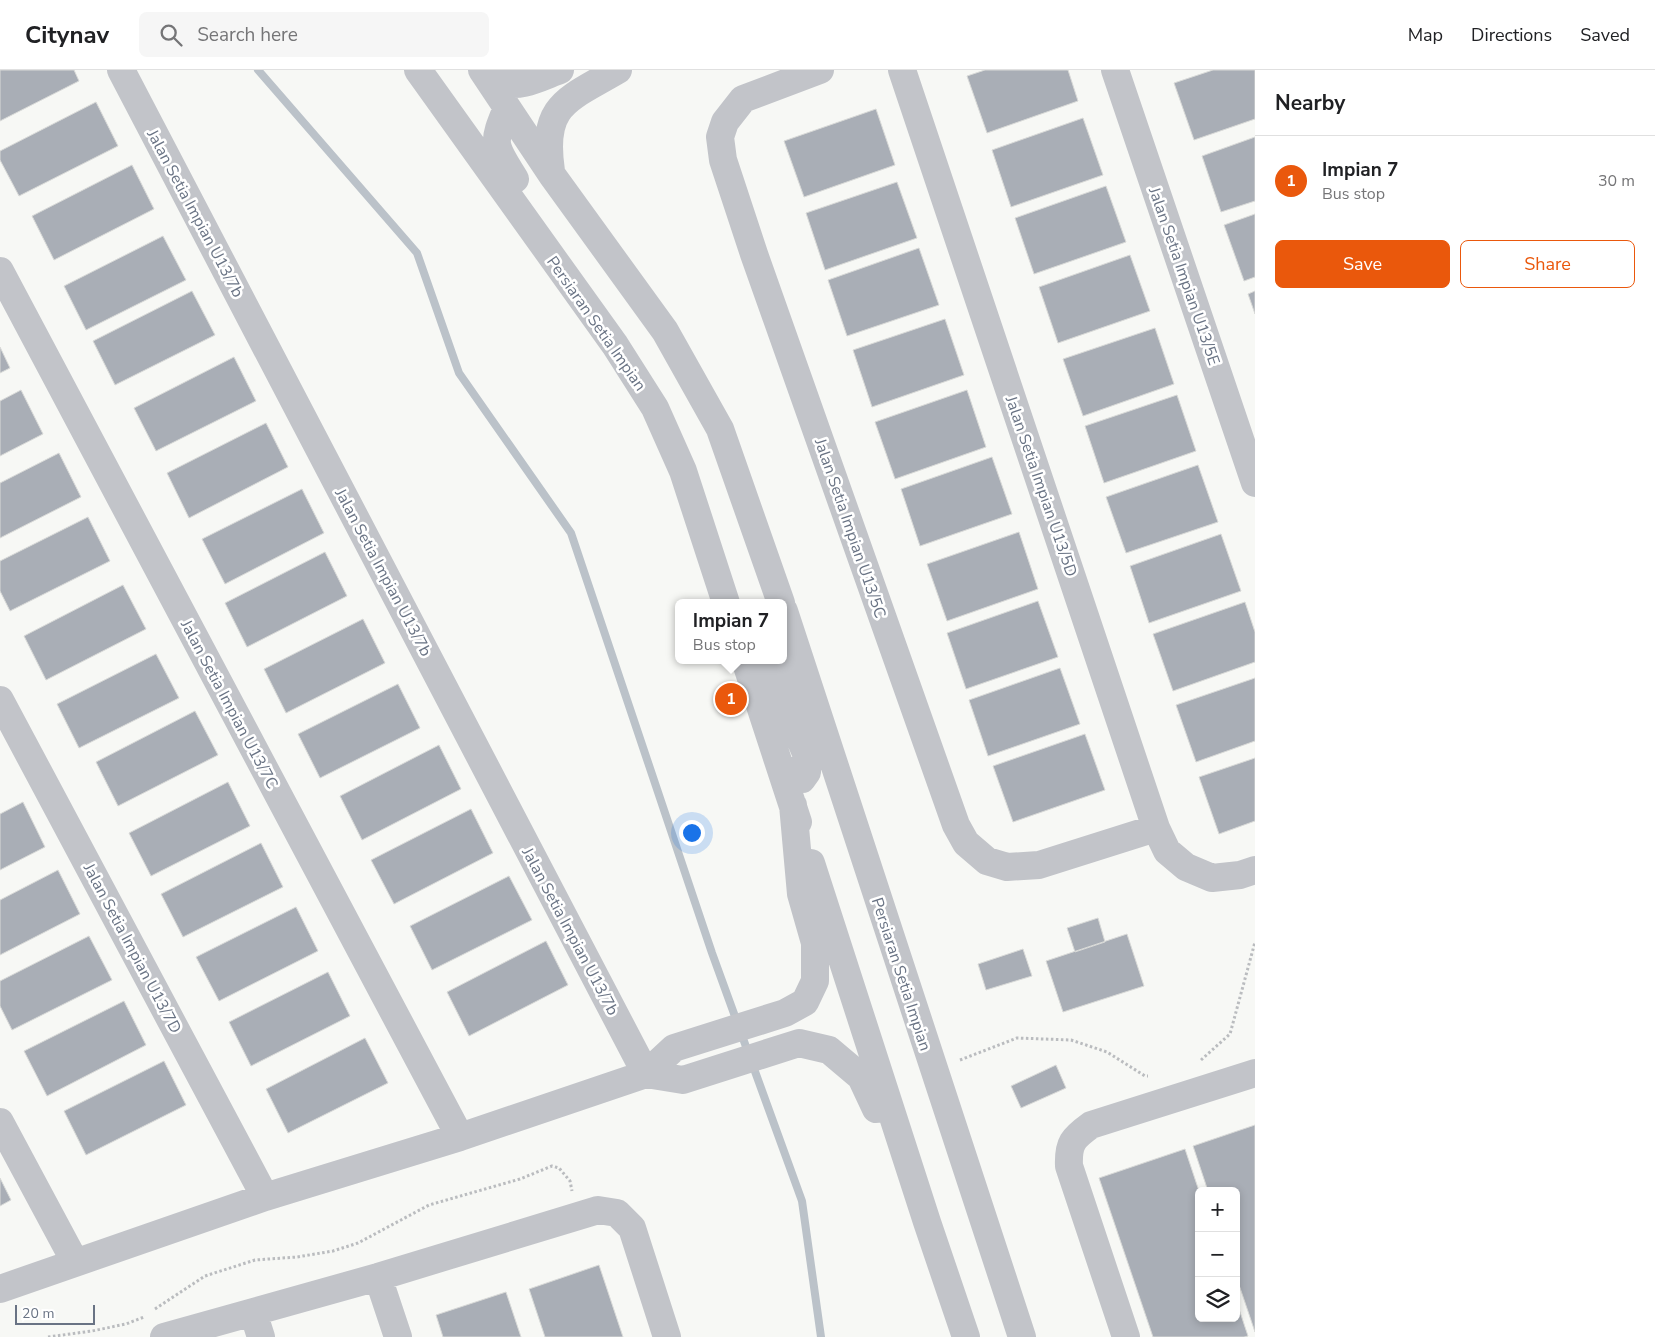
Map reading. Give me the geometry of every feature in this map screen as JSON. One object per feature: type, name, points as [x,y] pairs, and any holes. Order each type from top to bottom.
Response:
[{"type":"street","name":"Jalan Setia Impian U13/7b","points":[[121,70],[646,1074]]},
{"type":"street","name":"Persiaran Setia Impian","points":[[418,70],[615,345],[655,408],[683,471],[725,599]]},
{"type":"street","points":[[482,70],[552,175],[665,331],[720,429],[780,599]]},
{"type":"street","points":[[488,70],[500,81],[511,84],[525,82],[560,70]]},
{"type":"street","points":[[560,70],[507,108],[497,133],[496,145],[500,155],[615,345]]},
{"type":"street","points":[[552,175],[548,150],[549,132],[555,114],[569,99],[618,70]]},
{"type":"street","name":"Jalan Setia Impian U13/5C","points":[[820,70],[743,98],[724,122],[720,137],[723,160],[754,254],[956,825],[966,843],[987,861],[1007,867],[1039,865],[1156,828]]},
{"type":"street","name":"Jalan Setia Impian U13/5D","points":[[902,70],[1156,828],[1167,851],[1186,867],[1212,878],[1240,875],[1255,870]]},
{"type":"street","name":"Jalan Setia Impian U13/5E","points":[[1115,70],[1255,483]]},
{"type":"street","name":"Jalan Setia Impian U13/7C","points":[[0,270],[460,1137]]},
{"type":"street","points":[[764,599],[766,558]]},
{"type":"street","name":"Persiaran Setia Impian","points":[[787,620],[1022,1337]]},
{"type":"street","points":[[746,664],[966,1337]]},
{"type":"street","points":[[774,664],[790,715],[808,758],[807,772],[802,779],[793,777],[779,764]]},
{"type":"street","name":"Jalan Setia Impian U13/7D","points":[[0,700],[266,1197]]},
{"type":"street","points":[[0,1289],[266,1197],[460,1137],[646,1074],[674,1048],[786,1013],[805,1002],[815,981],[815,942],[801,894],[792,805]]},
{"type":"street","points":[[646,1074],[683,1080],[799,1043],[829,1050],[861,1077],[927,1222]]},
{"type":"street","points":[[1126,1337],[1069,1166],[1068,1151],[1074,1137],[1090,1125],[1255,1073]]},
{"type":"street","points":[[0,1122],[75,1262]]},
{"type":"street","points":[[164,1337],[257,1325],[378,1277],[598,1210],[617,1213],[632,1228],[667,1337]]},
{"type":"street","points":[[378,1277],[398,1337]]},
{"type":"path","points":[[1198,1063],[1230,1034],[1255,942]]},
{"type":"path","points":[[934,1070],[1018,1038],[1071,1040],[1107,1052],[1145,1076],[1154,1075]]},
{"type":"path","points":[[48,1337],[126,1324],[142,1318],[205,1276],[255,1260],[297,1257],[333,1251],[358,1244],[429,1205],[520,1179],[552,1166],[559,1168],[570,1181],[577,1216]]},
{"type":"building","points":[[0,70],[74,70],[79,81],[0,121]]},
{"type":"building","points":[[985,70],[1068,70],[1078,101],[987,133],[967,76]]},
{"type":"building","points":[[1213,70],[1255,70],[1255,119],[1194,140],[1174,83]]},
{"type":"building","points":[[96,102],[118,146],[19,196],[0,160],[0,151]]},
{"type":"building","points":[[876,109],[895,165],[804,197],[784,141]]},
{"type":"building","points":[[1083,118],[1103,175],[1011,207],[992,150]]},
{"type":"building","points":[[1255,137],[1255,201],[1221,212],[1202,156]]},
{"type":"building","points":[[132,165],[154,209],[54,260],[32,216]]},
{"type":"building","points":[[897,182],[917,238],[825,270],[806,213]]},
{"type":"building","points":[[1106,186],[1126,242],[1034,274],[1015,218]]},
{"type":"building","points":[[1255,214],[1255,277],[1244,281],[1224,225]]},
{"type":"building","points":[[163,236],[186,280],[86,330],[64,286]]},
{"type":"building","points":[[919,248],[939,305],[847,336],[828,280]]},
{"type":"building","points":[[1130,255],[1150,311],[1058,343],[1039,287]]},
{"type":"building","points":[[192,291],[215,335],[115,385],[93,341]]},
{"type":"building","points":[[1255,291],[1255,314],[1248,294]]},
{"type":"building","points":[[945,319],[964,375],[872,407],[853,350]]},
{"type":"building","points":[[1155,328],[1174,384],[1083,416],[1063,359]]},
{"type":"building","points":[[0,347],[10,368],[0,373]]},
{"type":"building","points":[[234,357],[256,401],[156,451],[134,408]]},
{"type":"building","points":[[21,390],[43,434],[0,456],[0,401]]},
{"type":"building","points":[[967,390],[986,447],[895,479],[875,422]]},
{"type":"building","points":[[1177,395],[1196,451],[1104,483],[1085,426]]},
{"type":"building","points":[[266,423],[288,467],[189,518],[167,473]]},
{"type":"building","points":[[59,453],[81,497],[0,538],[0,483]]},
{"type":"building","points":[[992,457],[1012,514],[920,546],[901,489]]},
{"type":"building","points":[[1198,465],[1218,522],[1126,553],[1106,497]]},
{"type":"building","points":[[302,489],[324,533],[225,584],[202,539]]},
{"type":"building","points":[[88,517],[110,561],[10,611],[0,591],[0,561]]},
{"type":"building","points":[[1019,532],[1038,589],[947,621],[927,564]]},
{"type":"building","points":[[1221,534],[1241,591],[1149,623],[1130,566]]},
{"type":"building","points":[[325,552],[347,596],[247,647],[225,603]]},
{"type":"building","points":[[123,585],[146,629],[46,680],[24,636]]},
{"type":"building","points":[[1038,601],[1058,657],[966,689],[947,633]]},
{"type":"building","points":[[1245,602],[1255,632],[1255,662],[1173,691],[1153,634]]},
{"type":"building","points":[[363,619],[385,663],[286,713],[264,669]]},
{"type":"building","points":[[156,654],[179,698],[79,748],[57,704]]},
{"type":"building","points":[[1060,668],[1080,724],[988,756],[969,700]]},
{"type":"building","points":[[1255,678],[1255,741],[1196,762],[1176,705]]},
{"type":"building","points":[[398,684],[420,728],[320,778],[298,734]]},
{"type":"building","points":[[195,711],[218,755],[118,806],[96,762]]},
{"type":"building","points":[[1085,734],[1105,790],[1013,822],[993,766]]},
{"type":"building","points":[[439,745],[461,789],[362,840],[340,796]]},
{"type":"building","points":[[1255,758],[1255,821],[1219,834],[1199,777]]},
{"type":"building","points":[[228,782],[250,826],[151,876],[129,833]]},
{"type":"building","points":[[23,802],[45,847],[0,870],[0,814]]},
{"type":"building","points":[[471,809],[493,853],[394,904],[371,860]]},
{"type":"building","points":[[261,843],[283,887],[183,937],[161,894]]},
{"type":"building","points":[[58,870],[80,914],[0,955],[0,900]]},
{"type":"building","points":[[509,876],[532,920],[432,970],[410,926]]},
{"type":"building","points":[[296,907],[318,951],[219,1001],[196,957]]},
{"type":"building","points":[[1098,918],[1105,942],[1075,952],[1067,928]]},
{"type":"building","points":[[1127,934],[1144,986],[1063,1012],[1046,961]]},
{"type":"building","points":[[89,936],[112,980],[12,1030],[0,1006],[0,981]]},
{"type":"building","points":[[546,941],[568,985],[469,1036],[447,992]]},
{"type":"building","points":[[1023,949],[1032,976],[986,990],[978,964]]},
{"type":"building","points":[[328,972],[350,1016],[251,1066],[229,1022]]},
{"type":"building","points":[[124,1001],[146,1045],[47,1096],[24,1051]]},
{"type":"building","points":[[365,1038],[388,1083],[288,1133],[266,1089]]},
{"type":"building","points":[[164,1061],[186,1105],[86,1155],[64,1111]]},
{"type":"building","points":[[1056,1065],[1066,1088],[1021,1108],[1011,1086]]},
{"type":"building","points":[[1255,1125],[1255,1332],[1240,1288],[1240,1187],[1207,1187],[1193,1146]]},
{"type":"building","points":[[1185,1149],[1198,1187],[1195,1187],[1195,1322],[1240,1322],[1240,1312],[1248,1336],[1153,1337],[1099,1178]]},
{"type":"building","points":[[0,1178],[11,1200],[0,1206]]},
{"type":"building","points":[[599,1265],[623,1337],[545,1337],[529,1289]]},
{"type":"building","points":[[506,1292],[521,1337],[443,1337],[436,1315]]},
{"type":"waterway","points":[[258,70],[417,253],[459,373],[571,533],[712,953],[802,1201],[821,1337]]},
{"type":"place","name":"Impian 7","points":[[731,699]]}]
